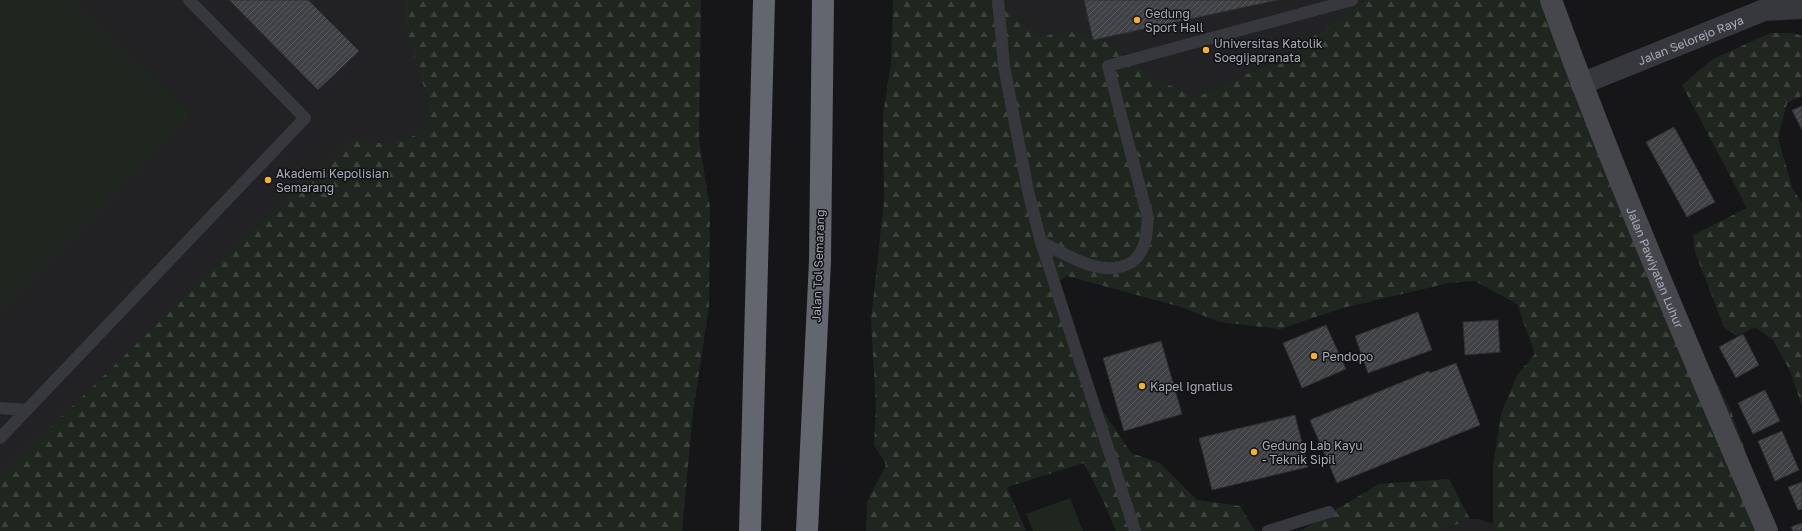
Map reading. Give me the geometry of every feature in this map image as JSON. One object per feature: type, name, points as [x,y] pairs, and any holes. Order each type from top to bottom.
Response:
[{"type":"highway","points":[[750,531],[764,0]]},
{"type":"highway","name":"Jalan Tol Semarang","points":[[807,531],[820,261],[823,0]]},
{"type":"main road","name":"Jalan Pawiyatan Luhur","points":[[1550,0],[1581,84],[1654,264],[1767,531]]},
{"type":"street","name":"Jalan Selorejo Raya","points":[[1581,84],[1764,10],[1802,8]]},
{"type":"lane","points":[[0,438],[305,118],[189,0]]},
{"type":"lane","points":[[998,0],[1004,66],[1028,191],[1041,242],[1135,531]]},
{"type":"lane","points":[[1041,242],[1087,265],[1111,270],[1126,265],[1137,258],[1145,242],[1148,218],[1108,66],[1352,0]]},
{"type":"lane","points":[[0,408],[27,410]]},
{"type":"lane","points":[[1268,531],[1329,512]]},
{"type":"shaded area","name":"Akademi Kepolisian Semarang","points":[[0,0],[663,0],[0,531]]},
{"type":"shaded area","name":"Universitas Katolik Soegijapranata","points":[[1002,0],[1366,0],[1282,58],[1197,97],[1160,81],[1108,42],[1068,31],[1038,37],[1007,8]]},
{"type":"shaded area","points":[[1470,519],[1480,519],[1493,524],[1495,531],[1440,531]]},
{"type":"green space","points":[[0,0],[72,0],[191,115],[0,313]]},
{"type":"green space","points":[[406,0],[701,0],[699,140],[710,208],[709,307],[693,412],[682,531],[0,531],[0,477],[2,474],[348,140],[390,144],[419,134],[428,124],[427,97],[404,22]]},
{"type":"green space","points":[[893,0],[1002,0],[1007,8],[1038,37],[1068,31],[1108,42],[1160,81],[1197,97],[1282,58],[1366,0],[1556,0],[1671,292],[1731,411],[1774,531],[1495,531],[1493,524],[1493,465],[1501,414],[1517,375],[1535,354],[1517,304],[1475,281],[1449,283],[1343,308],[1280,329],[1220,322],[1181,307],[1067,276],[1051,285],[1095,399],[1131,453],[1160,463],[1197,500],[1240,506],[1255,531],[1116,531],[1084,463],[1007,487],[1026,531],[866,531],[867,502],[886,465],[874,445],[876,408],[871,320],[884,202],[883,115],[891,63]]},
{"type":"green space","points":[[1770,33],[1793,33],[1802,36],[1802,96],[1787,103],[1778,138],[1793,190],[1802,202],[1802,406],[1790,371],[1773,340],[1755,327],[1737,336],[1724,327],[1695,252],[1693,235],[1747,208],[1682,85],[1713,59]]},
{"type":"green space","points":[[1449,479],[1470,519],[1440,531],[1300,531],[1379,484]]},
{"type":"green space","points":[[1070,498],[1083,531],[1033,531],[1026,514]]},
{"type":"building","points":[[229,0],[308,0],[359,51],[318,90]]},
{"type":"building","name":"Gedung Sport Hall","points":[[1084,0],[1278,0],[1093,40]]},
{"type":"building","points":[[1802,106],[1802,130],[1792,110]]},
{"type":"building","points":[[1674,127],[1715,202],[1687,217],[1646,142]]},
{"type":"building","points":[[1418,312],[1432,350],[1368,373],[1355,336]]},
{"type":"building","points":[[1498,320],[1500,352],[1465,355],[1463,322]]},
{"type":"building","name":"Pendopo","points":[[1326,325],[1346,369],[1302,388],[1283,343]]},
{"type":"building","points":[[1743,334],[1759,365],[1736,378],[1719,347]]},
{"type":"building","name":"Kapel Ignatius","points":[[1161,341],[1182,414],[1124,431],[1103,358]]},
{"type":"building","points":[[1456,363],[1480,425],[1337,483],[1310,420],[1429,371],[1430,373]]},
{"type":"building","points":[[1765,390],[1780,421],[1753,434],[1738,403]]},
{"type":"building","name":"Gedung Lab Kayu - Teknik Sipil","points":[[1295,415],[1308,467],[1212,490],[1199,438]]},
{"type":"building","points":[[1782,431],[1799,470],[1775,481],[1758,441]]},
{"type":"building","points":[[1802,482],[1802,509],[1798,510],[1788,487]]},
{"type":"building","points":[[1802,523],[1802,531],[1793,531],[1791,527]]},
{"type":"place","name":"Gedung Sport Hall","points":[[1137,20]]},
{"type":"place","name":"Universitas Katolik Soegijapranata","points":[[1206,50]]},
{"type":"place","name":"Akademi Kepolisian Semarang","points":[[268,180]]},
{"type":"place","name":"Pendopo","points":[[1314,356]]},
{"type":"place","name":"Kapel Ignatius","points":[[1142,386]]},
{"type":"place","name":"Gedung Lab Kayu - Teknik Sipil","points":[[1254,452]]}]
